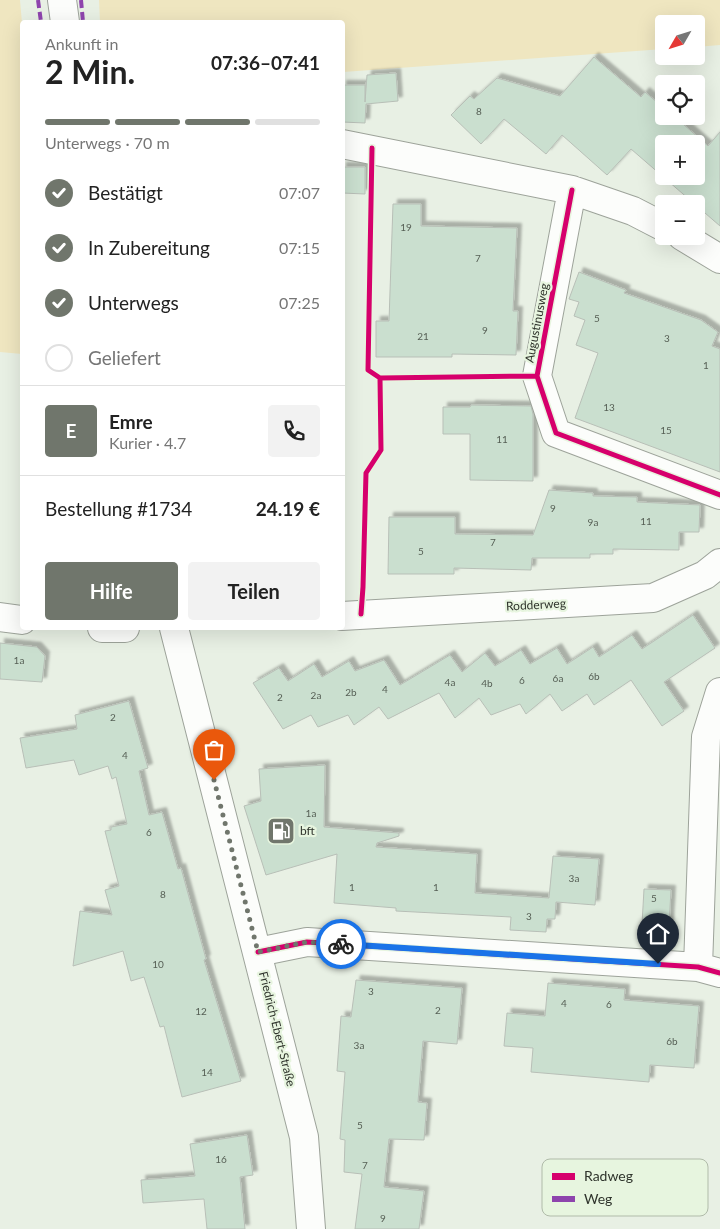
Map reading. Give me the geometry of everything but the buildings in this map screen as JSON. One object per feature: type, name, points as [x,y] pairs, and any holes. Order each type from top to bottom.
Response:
[{"type":"street","points":[[62,0],[64,20]]},
{"type":"street","points":[[345,144],[372,148],[572,190],[633,211],[655,222]]},
{"type":"street","name":"Augustinusweg","points":[[572,190],[537,376],[556,433],[720,495]]},
{"type":"street","points":[[697,245],[720,259]]},
{"type":"street","name":"Rodderweg","points":[[345,616],[653,598],[705,575],[720,563]]},
{"type":"street","points":[[0,618],[20,620]]},
{"type":"street","name":"Friedrich-Ebert-Straße","points":[[175,630],[304,1137],[311,1229]]},
{"type":"street","points":[[258,952],[307,942],[709,970],[706,737],[720,692]]},
{"type":"shaded area","points":[[0,0],[20,0],[22,20],[20,20],[20,354],[0,352]]},
{"type":"shaded area","points":[[99,0],[720,0],[720,45],[705,46],[705,15],[655,15],[655,50],[345,72],[345,20],[100,20]]},
{"type":"marked path","points":[[38,0],[41,20]]},
{"type":"marked path","points":[[81,0],[83,20]]},
{"type":"cycle path","points":[[372,148],[368,370],[380,378],[537,376]]},
{"type":"cycle path","points":[[572,190],[537,376],[556,433],[720,495]]},
{"type":"cycle path","points":[[361,614],[366,473],[381,450],[380,378]]},
{"type":"cycle path","points":[[258,952],[307,942],[698,967],[720,973]]},
{"type":"way so far","points":[[214,780],[258,952],[307,942],[341,944]]},
{"type":"place","name":"bft","points":[[281,831]]},
{"type":"route","points":[[341,944],[658,964]]}]
